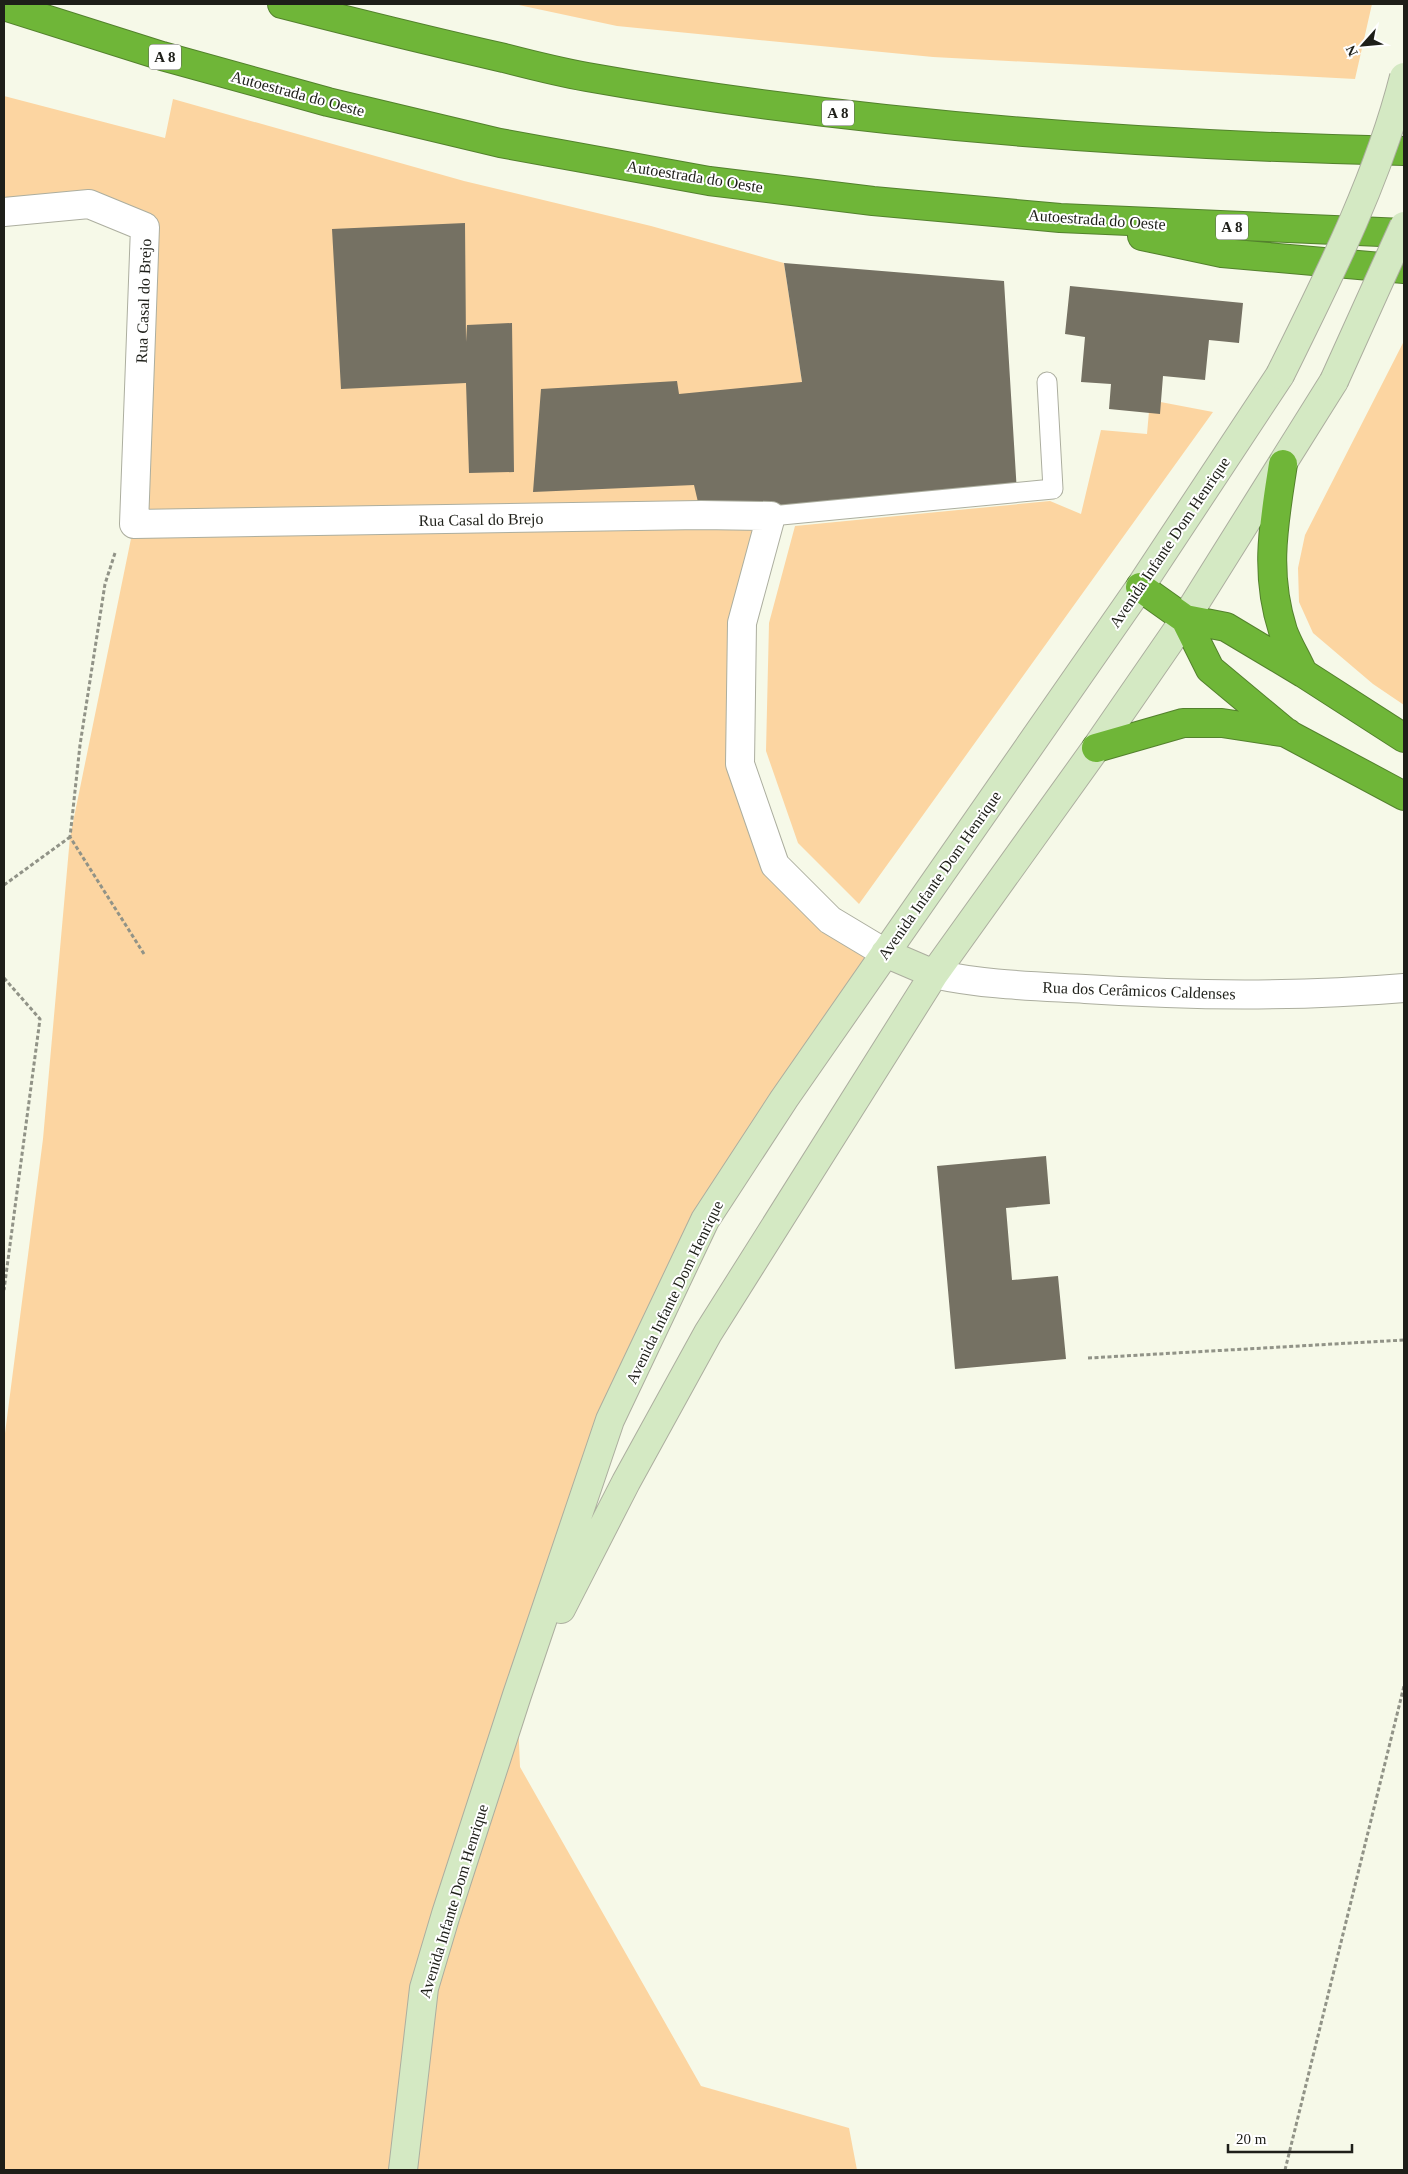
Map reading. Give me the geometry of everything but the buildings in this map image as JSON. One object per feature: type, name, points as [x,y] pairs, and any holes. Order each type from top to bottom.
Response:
[{"type":"highway","name":"A 8","points":[[282,4],[419,39],[585,77],[756,103],[931,125],[1102,138],[1322,150],[1404,152]]},
{"type":"highway","name":"Autoestrada do Oeste","points":[[4,6],[162,56],[328,102],[500,143],[709,180],[873,201],[1060,218],[1404,233]]},
{"type":"highway","points":[[1060,218],[1222,253],[1404,269]]},
{"type":"highway","points":[[1283,464],[1274,525],[1271,563],[1274,597],[1284,632],[1303,673]]},
{"type":"highway","points":[[1140,587],[1185,619],[1226,626],[1404,738]]},
{"type":"highway","points":[[1185,619],[1210,669],[1288,734],[1404,796]]},
{"type":"highway","points":[[1096,748],[1183,723],[1222,723],[1288,734]]},
{"type":"main road","name":"Avenida Infante Dom Henrique","points":[[403,2170],[424,1988],[517,1695],[610,1420],[705,1220],[784,1099],[1140,587],[1280,375],[1328,278],[1364,195],[1399,98],[1404,77]]},
{"type":"main road","name":"Avenida Infante Dom Henrique","points":[[517,1695],[626,1482],[708,1333],[934,974],[1096,748],[1185,619],[1283,464],[1334,381],[1404,226]]},
{"type":"main road","points":[[885,953],[934,974]]},
{"type":"street","name":"Rua Casal do Brejo","points":[[4,212],[89,204],[145,227],[134,524],[701,515],[771,516]]},
{"type":"street","points":[[771,516],[742,623],[740,764],[775,865],[830,920],[885,953]]},
{"type":"street","name":"Rua dos Cerâmicos Caldenses","points":[[934,974],[972,982],[1174,994],[1349,992],[1404,988]]},
{"type":"lane","points":[[771,516],[1053,489],[1047,382]]},
{"type":"path","points":[[117,547],[105,584],[80,745],[70,837],[144,954]]},
{"type":"path","points":[[4,885],[70,837]]},
{"type":"path","points":[[4,978],[40,1019],[4,1290]]},
{"type":"path","points":[[1088,1358],[1404,1340]]},
{"type":"path","points":[[1284,2170],[1404,1686]]},
{"type":"shaded area","points":[[514,4],[1372,4],[1355,79],[933,57],[617,26]]},
{"type":"shaded area","points":[[4,96],[165,138],[173,99],[464,181],[651,226],[784,263],[802,382],[765,515],[765,540],[740,764],[775,865],[885,953],[784,1099],[627,1385],[517,1695],[520,1767],[701,2086],[849,2128],[857,2170],[4,2170],[4,1441],[43,1139],[70,837],[134,524],[145,227],[89,204],[4,212]]},
{"type":"shaded area","points":[[1404,341],[1404,705],[1373,684],[1313,633],[1299,602],[1298,568],[1305,535]]},
{"type":"shaded area","points":[[1150,400],[1213,412],[859,904],[798,843],[766,751],[769,623],[795,526],[1050,501],[1081,514],[1101,430],[1147,434]]}]
